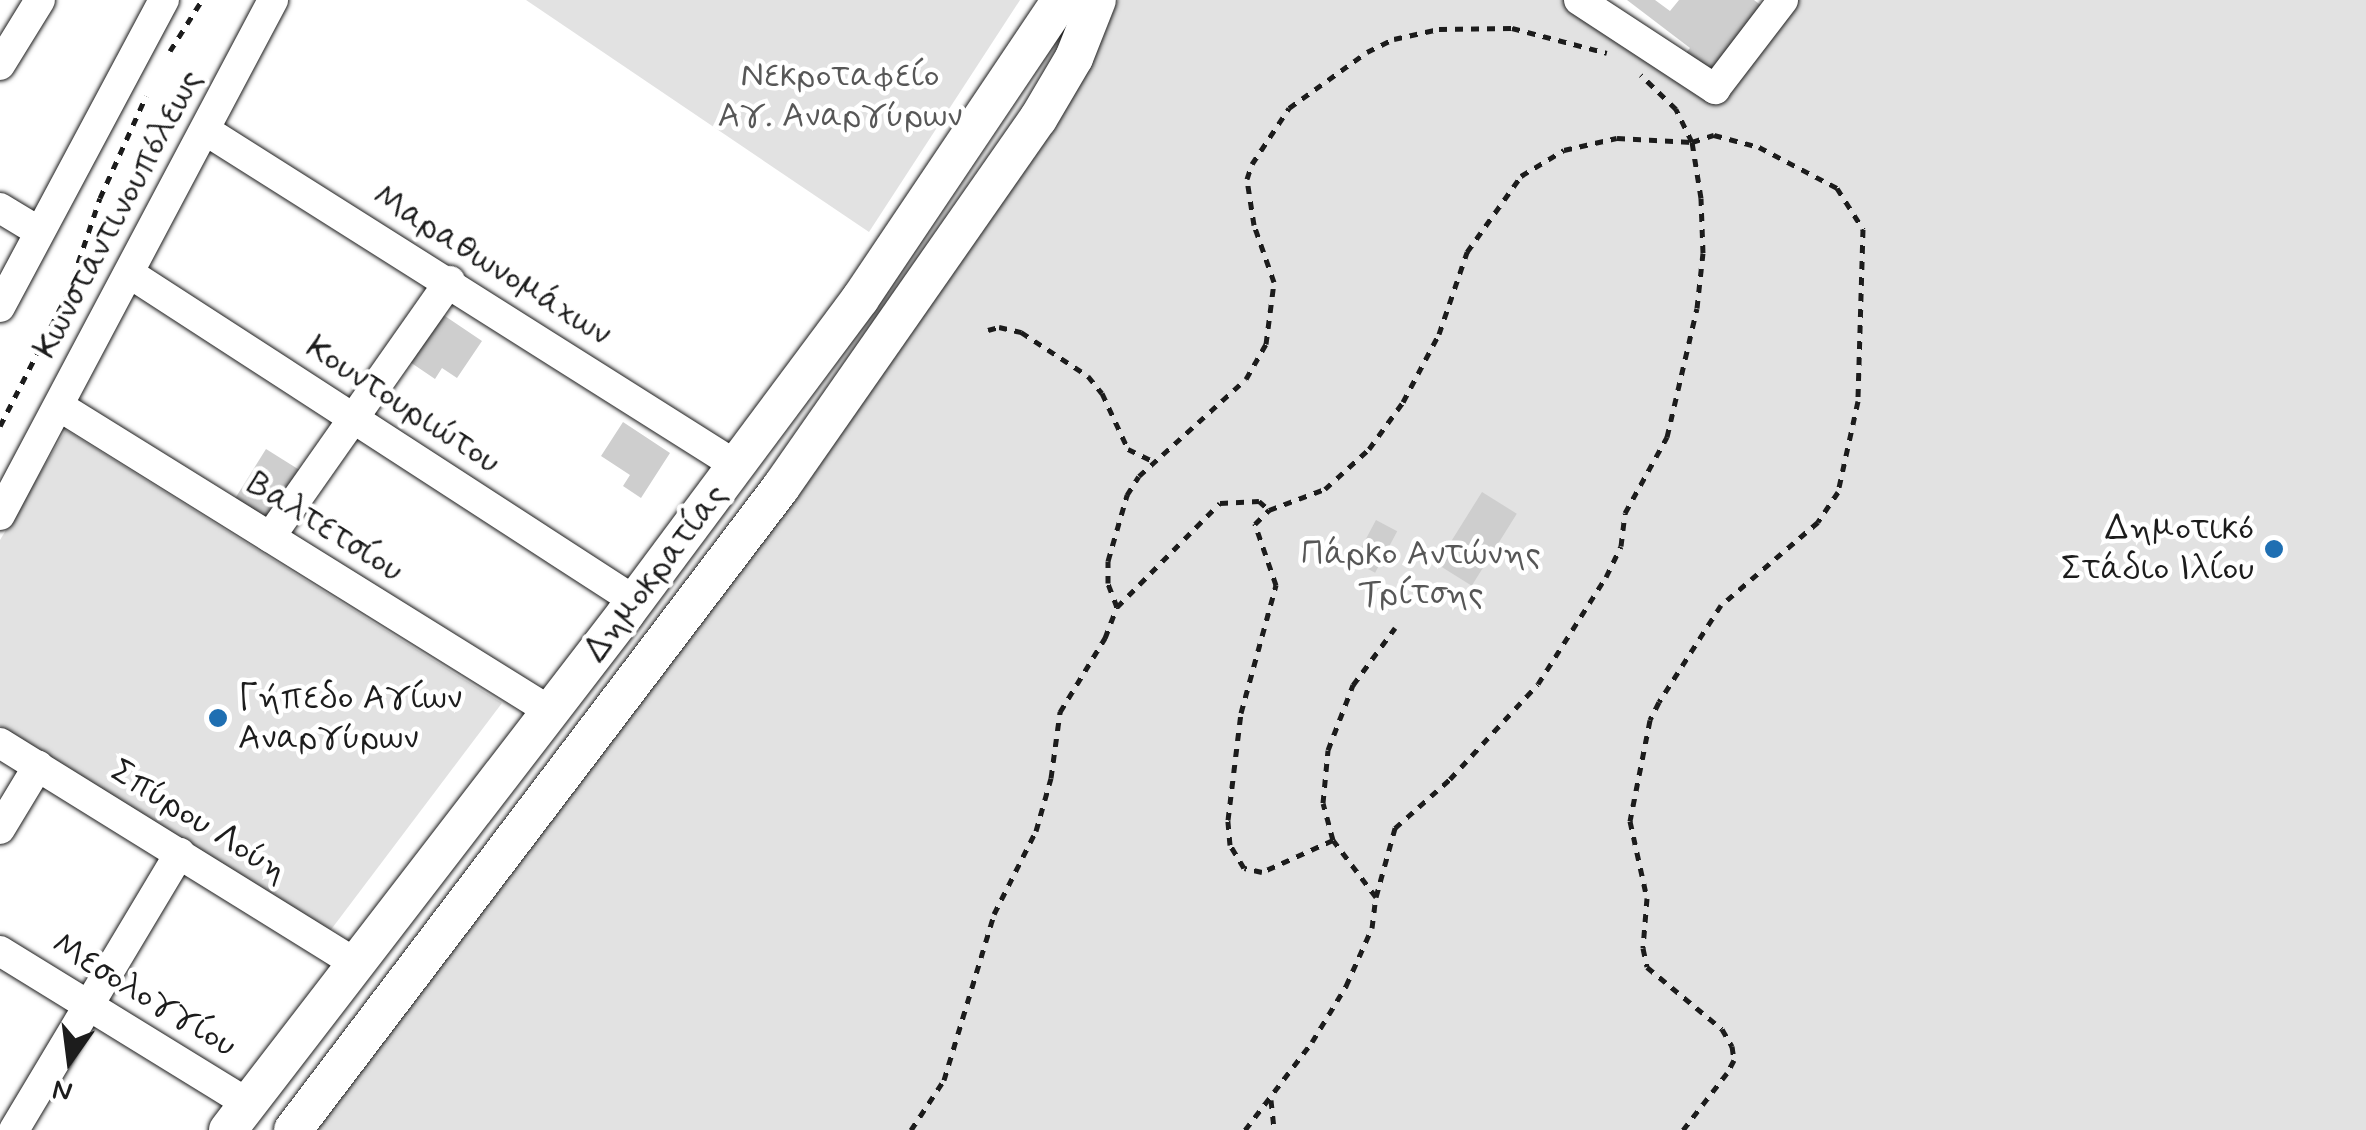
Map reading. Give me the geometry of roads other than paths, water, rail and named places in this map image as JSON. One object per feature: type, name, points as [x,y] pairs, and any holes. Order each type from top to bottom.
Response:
[{"type":"main road","name":"Δημοκρατίας","points":[[238,1117],[737,466],[860,299],[1061,0]]},
{"type":"main road","name":"Δημοκρατίας","points":[[294,1130],[781,486],[1038,119],[1074,58],[1097,0]]},
{"type":"street","points":[[0,65],[40,0]]},
{"type":"street","name":"Κωνσταντινουπόλεως","points":[[0,307],[164,0]]},
{"type":"street","name":"Κωνσταντινουπόλεως","points":[[0,515],[273,0]]},
{"type":"street","points":[[1579,0],[1714,89],[1783,0]]},
{"type":"street","name":"Μαραθωνομάχων","points":[[205,130],[737,466]]},
{"type":"street","points":[[0,208],[38,230]]},
{"type":"street","name":"Κουντουριώτου","points":[[129,273],[635,601]]},
{"type":"street","points":[[270,537],[450,282]]},
{"type":"street","name":"Βαλτετσίου","points":[[59,406],[550,711]]},
{"type":"street","name":"Σπύρου Λούη","points":[[0,743],[357,964]]},
{"type":"street","points":[[0,830],[38,766]]},
{"type":"street","points":[[14,1130],[180,854]]},
{"type":"street","name":"Μεσολογγίου","points":[[0,951],[90,1004],[238,1117]]},
{"type":"place","name":"Δημοτικό Στάδιο Ιλίου","points":[[2274,549]]},
{"type":"place","name":"Γήπεδο Αγίων Αναργύρων","points":[[218,718]]},
{"type":"park label","name":"Νεκροταφείο Αγ. Αναργύρων","points":[[840,96]]},
{"type":"park label","name":"Πάρκο Αντώνης Τρίτσης","points":[[1421,574]]}]
